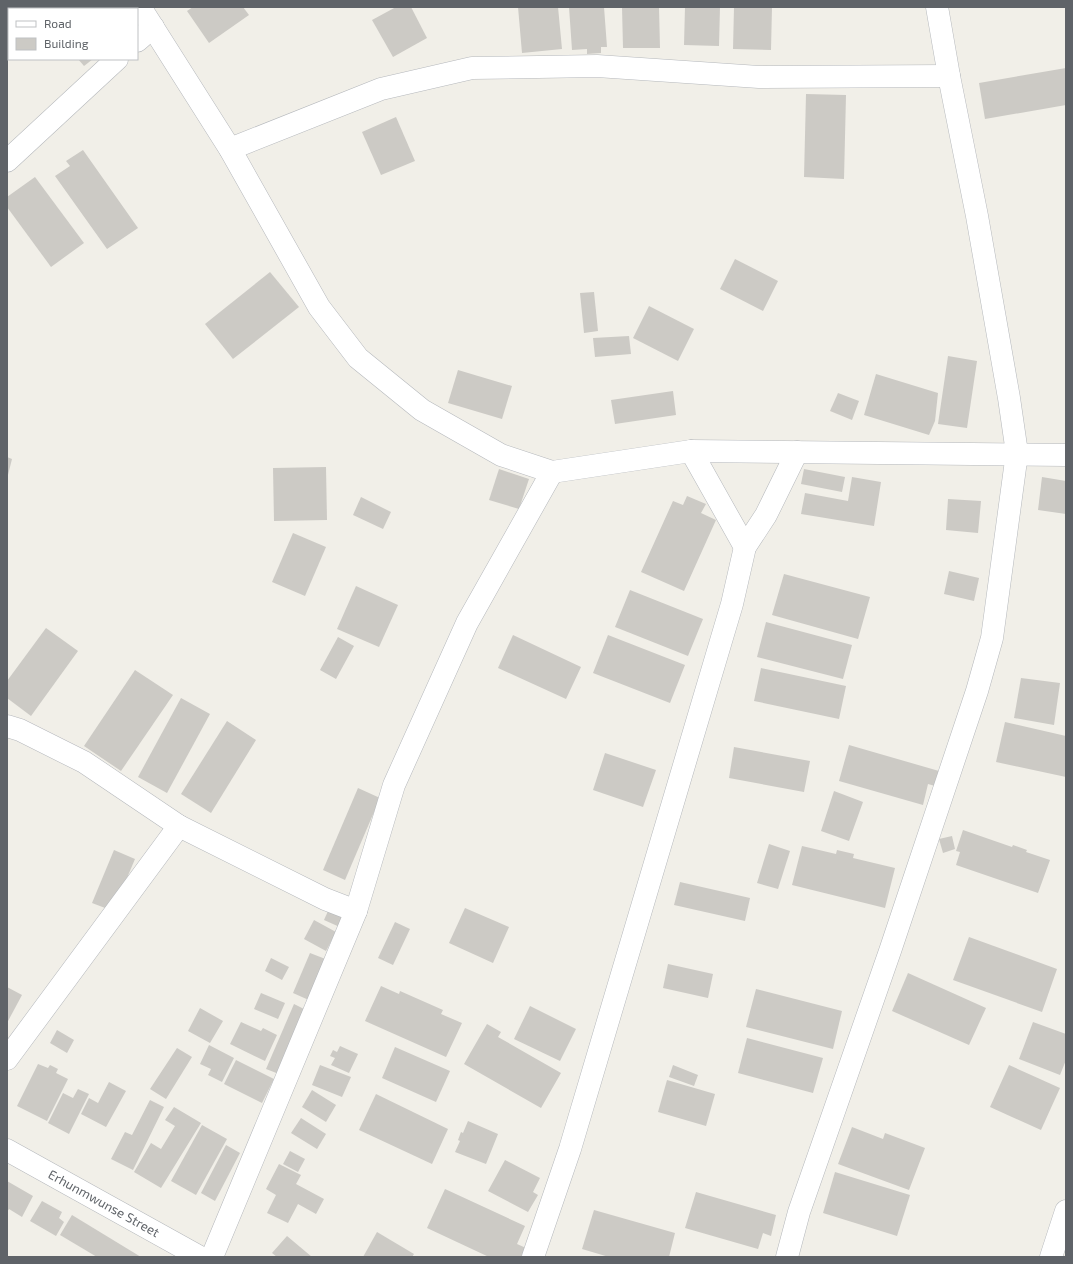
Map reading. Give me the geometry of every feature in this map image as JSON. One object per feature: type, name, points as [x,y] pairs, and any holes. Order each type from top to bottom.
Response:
[{"type":"street","points":[[140,7],[145,34],[230,150],[319,307],[358,358],[422,410],[501,455],[552,472],[691,451],[1066,454]]},
{"type":"street","points":[[787,1257],[800,1212],[977,691],[992,638],[1017,453],[1009,398],[977,216],[937,7]]},
{"type":"street","points":[[7,161],[116,60]]},
{"type":"street","points":[[230,150],[381,90],[472,68],[597,66],[759,77],[949,76]]},
{"type":"street","points":[[691,451],[745,547]]},
{"type":"street","points":[[533,1257],[570,1148],[732,604],[745,547],[766,515],[797,452]]},
{"type":"street","points":[[212,1257],[356,911],[394,785],[468,623],[552,472]]},
{"type":"street","points":[[7,726],[20,730],[84,762],[179,826],[325,899],[356,911]]},
{"type":"street","points":[[7,1059],[179,826]]},
{"type":"street","name":"Erhunmwunse Street","points":[[7,1150],[200,1257]]},
{"type":"street","points":[[1051,1257],[1066,1211]]},
{"type":"building","points":[[43,7],[68,7],[67,8]]},
{"type":"building","points":[[113,7],[114,8],[96,8]]},
{"type":"building","points":[[193,7],[243,7],[249,15],[209,43],[187,11]]},
{"type":"building","points":[[396,7],[411,7],[427,38],[393,57],[372,20]]},
{"type":"building","points":[[518,7],[558,7],[562,49],[522,53]]},
{"type":"building","points":[[569,7],[604,7],[607,47],[601,47],[601,53],[587,54],[587,49],[572,50]]},
{"type":"building","points":[[622,7],[659,7],[660,48],[623,48]]},
{"type":"building","points":[[685,7],[720,7],[719,46],[684,45]]},
{"type":"building","points":[[734,7],[772,7],[771,50],[733,49]]},
{"type":"building","points":[[79,60],[92,60],[84,66]]},
{"type":"building","points":[[1066,68],[1066,105],[985,119],[979,83]]},
{"type":"building","points":[[806,94],[846,95],[844,179],[804,177]]},
{"type":"building","points":[[396,117],[415,161],[381,175],[362,132]]},
{"type":"building","points":[[83,150],[138,228],[107,249],[55,176],[70,166],[66,161]]},
{"type":"building","points":[[35,177],[84,243],[51,267],[7,207],[7,197]]},
{"type":"building","points":[[735,259],[778,281],[763,311],[720,289]]},
{"type":"building","points":[[270,272],[299,307],[233,359],[205,324]]},
{"type":"building","points":[[594,292],[598,331],[584,333],[580,293]]},
{"type":"building","points":[[649,306],[694,329],[678,361],[633,338]]},
{"type":"building","points":[[629,336],[631,354],[595,357],[593,338]]},
{"type":"building","points":[[948,356],[977,361],[967,428],[938,424]]},
{"type":"building","points":[[458,370],[512,386],[502,419],[448,403]]},
{"type":"building","points":[[876,374],[938,393],[935,421],[929,435],[864,415]]},
{"type":"building","points":[[673,391],[676,415],[615,424],[611,400]]},
{"type":"building","points":[[838,393],[859,401],[852,420],[830,411]]},
{"type":"building","points":[[7,457],[12,459],[8,475],[7,475]]},
{"type":"building","points":[[326,467],[327,520],[274,521],[273,468]]},
{"type":"building","points":[[499,469],[529,479],[519,509],[489,500]]},
{"type":"building","points":[[804,469],[845,477],[842,492],[801,484]]},
{"type":"building","points":[[852,477],[881,482],[874,526],[801,514],[805,493],[848,501]]},
{"type":"building","points":[[1042,477],[1066,481],[1066,514],[1038,510]]},
{"type":"building","points":[[687,496],[706,504],[701,513],[716,520],[684,591],[641,572],[673,501],[683,505]]},
{"type":"building","points":[[361,497],[391,512],[383,529],[353,515]]},
{"type":"building","points":[[948,499],[981,501],[978,533],[946,530]]},
{"type":"building","points":[[293,533],[326,547],[305,596],[272,582]]},
{"type":"building","points":[[949,571],[979,578],[974,601],[944,594]]},
{"type":"building","points":[[784,574],[870,597],[858,639],[772,615]]},
{"type":"building","points":[[356,586],[398,605],[379,647],[337,629]]},
{"type":"building","points":[[630,590],[703,619],[688,656],[615,627]]},
{"type":"building","points":[[766,622],[852,645],[843,679],[757,657]]},
{"type":"building","points":[[46,628],[78,651],[31,716],[7,698],[7,681]]},
{"type":"building","points":[[513,635],[581,667],[566,699],[498,668]]},
{"type":"building","points":[[608,635],[685,665],[670,703],[593,673]]},
{"type":"building","points":[[338,637],[354,646],[336,679],[320,670]]},
{"type":"building","points":[[761,668],[846,686],[839,719],[754,701]]},
{"type":"building","points":[[135,670],[173,695],[121,771],[84,746]]},
{"type":"building","points":[[1021,678],[1060,683],[1054,725],[1014,718]]},
{"type":"building","points":[[181,698],[210,714],[167,793],[138,777]]},
{"type":"building","points":[[227,721],[256,740],[211,813],[181,794]]},
{"type":"building","points":[[1005,722],[1066,736],[1066,777],[996,762]]},
{"type":"building","points":[[849,745],[939,771],[935,786],[928,784],[923,805],[839,781]]},
{"type":"building","points":[[734,747],[810,761],[804,792],[729,778]]},
{"type":"building","points":[[605,753],[656,770],[643,807],[593,790]]},
{"type":"building","points":[[358,788],[380,798],[345,880],[323,870]]},
{"type":"building","points":[[834,791],[863,802],[849,841],[821,831]]},
{"type":"building","points":[[963,830],[1012,847],[1013,845],[1027,850],[1026,852],[1050,860],[1038,893],[956,865],[960,852],[956,851]]},
{"type":"building","points":[[952,836],[955,849],[943,853],[939,839]]},
{"type":"building","points":[[769,844],[790,851],[778,889],[757,883]]},
{"type":"building","points":[[802,846],[836,854],[837,850],[854,854],[853,858],[895,868],[885,908],[792,885]]},
{"type":"building","points":[[114,850],[135,859],[113,911],[92,903]]},
{"type":"building","points":[[680,882],[750,898],[745,921],[674,905]]},
{"type":"building","points":[[465,908],[509,927],[493,963],[449,943]]},
{"type":"building","points":[[328,911],[346,919],[342,928],[324,920]]},
{"type":"building","points":[[314,920],[336,932],[326,951],[304,939]]},
{"type":"building","points":[[395,922],[410,929],[393,965],[378,958]]},
{"type":"building","points":[[969,937],[1057,969],[1042,1012],[953,980]]},
{"type":"building","points":[[310,953],[328,960],[311,1001],[293,993]]},
{"type":"building","points":[[271,958],[289,967],[282,980],[265,971]]},
{"type":"building","points":[[668,964],[713,974],[708,998],[663,988]]},
{"type":"building","points":[[908,973],[986,1008],[969,1045],[892,1011]]},
{"type":"building","points":[[381,986],[399,994],[400,991],[443,1010],[441,1014],[462,1023],[446,1057],[365,1021]]},
{"type":"building","points":[[7,987],[22,995],[7,1023]]},
{"type":"building","points":[[756,989],[842,1011],[833,1049],[746,1027]]},
{"type":"building","points":[[261,993],[285,1003],[278,1019],[254,1009]]},
{"type":"building","points":[[294,1004],[306,1010],[279,1074],[266,1069]]},
{"type":"building","points":[[530,1006],[576,1029],[560,1061],[514,1039]]},
{"type":"building","points":[[200,1008],[223,1021],[210,1043],[188,1031]]},
{"type":"building","points":[[241,1022],[261,1031],[263,1028],[277,1035],[265,1061],[230,1044]]},
{"type":"building","points":[[1033,1022],[1066,1034],[1066,1060],[1060,1075],[1019,1059]]},
{"type":"building","points":[[487,1024],[501,1032],[498,1037],[561,1073],[541,1108],[464,1064]]},
{"type":"building","points":[[57,1030],[74,1040],[67,1053],[50,1043]]},
{"type":"building","points":[[747,1038],[823,1058],[813,1093],[738,1073]]},
{"type":"building","points":[[209,1045],[234,1058],[222,1082],[208,1075],[211,1069],[200,1064]]},
{"type":"building","points":[[340,1046],[358,1054],[349,1073],[331,1065],[335,1058],[330,1056],[333,1050],[337,1052]]},
{"type":"building","points":[[395,1047],[450,1071],[436,1102],[382,1078]]},
{"type":"building","points":[[177,1048],[192,1057],[166,1099],[150,1089]]},
{"type":"building","points":[[236,1060],[274,1079],[262,1103],[224,1084]]},
{"type":"building","points":[[38,1064],[48,1068],[50,1065],[58,1069],[56,1073],[68,1079],[47,1121],[17,1106]]},
{"type":"building","points":[[320,1065],[351,1077],[342,1097],[312,1085]]},
{"type":"building","points":[[673,1065],[698,1075],[694,1086],[669,1077]]},
{"type":"building","points":[[1009,1065],[1060,1088],[1041,1130],[990,1107]]},
{"type":"building","points":[[667,1080],[715,1094],[706,1126],[658,1112]]},
{"type":"building","points":[[109,1082],[126,1091],[106,1127],[81,1114],[89,1098],[98,1103]]},
{"type":"building","points":[[78,1089],[89,1094],[69,1134],[48,1123],[63,1093],[73,1098]]},
{"type":"building","points":[[312,1090],[336,1105],[326,1122],[302,1107]]},
{"type":"building","points":[[376,1094],[448,1129],[432,1164],[359,1130]]},
{"type":"building","points":[[150,1100],[164,1107],[133,1170],[111,1159],[125,1132],[132,1135]]},
{"type":"building","points":[[174,1107],[201,1123],[161,1188],[134,1172],[151,1143],[161,1149],[175,1126],[165,1120]]},
{"type":"building","points":[[301,1118],[326,1134],[317,1149],[291,1133]]},
{"type":"building","points":[[468,1121],[498,1134],[486,1164],[455,1152],[460,1141],[458,1140],[461,1132],[463,1133]]},
{"type":"building","points":[[202,1125],[227,1139],[196,1195],[171,1181]]},
{"type":"building","points":[[852,1127],[883,1139],[885,1133],[925,1148],[909,1190],[838,1164]]},
{"type":"building","points":[[226,1145],[240,1153],[215,1201],[201,1193]]},
{"type":"building","points":[[290,1151],[305,1159],[298,1172],[283,1164]]},
{"type":"building","points":[[505,1160],[540,1178],[533,1192],[538,1195],[528,1212],[488,1191]]},
{"type":"building","points":[[279,1164],[301,1175],[296,1184],[324,1199],[316,1214],[298,1204],[288,1223],[267,1213],[276,1195],[266,1189]]},
{"type":"building","points":[[835,1172],[910,1195],[897,1236],[823,1213]]},
{"type":"building","points":[[7,1181],[33,1196],[22,1217],[9,1209],[7,1212]]},
{"type":"building","points":[[445,1189],[525,1226],[517,1244],[526,1248],[521,1257],[489,1257],[427,1228]]},
{"type":"building","points":[[696,1192],[776,1215],[771,1236],[763,1233],[758,1249],[685,1228]]},
{"type":"building","points":[[42,1201],[62,1212],[59,1218],[64,1222],[56,1236],[30,1221]]},
{"type":"building","points":[[594,1210],[675,1233],[669,1257],[609,1257],[582,1249]]},
{"type":"building","points":[[72,1215],[141,1257],[97,1257],[60,1235]]},
{"type":"building","points":[[377,1232],[414,1254],[412,1257],[363,1257]]},
{"type":"building","points":[[287,1236],[312,1257],[277,1257],[272,1253]]}]
